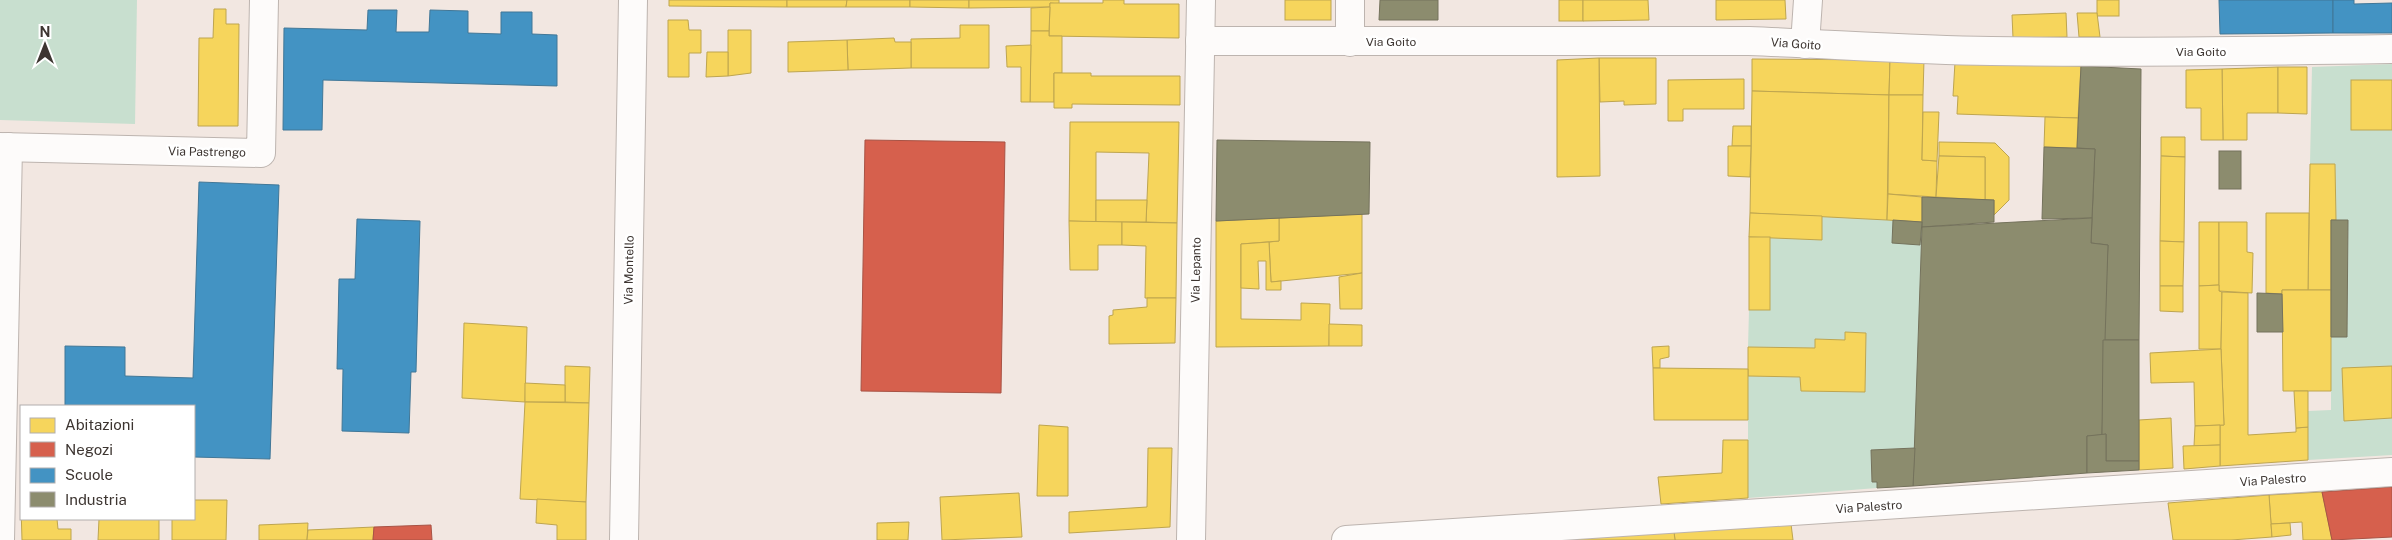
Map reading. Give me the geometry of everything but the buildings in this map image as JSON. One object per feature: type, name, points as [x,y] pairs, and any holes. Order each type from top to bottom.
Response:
[{"type":"street","name":"Via Pastrengo","points":[[4,147],[261,153],[264,0]]},
{"type":"street","name":"Via Montello","points":[[624,540],[633,0]]},
{"type":"street","name":"Via Lepanto","points":[[1191,540],[1201,0]]},
{"type":"street","points":[[1350,0],[1350,42]]},
{"type":"street","points":[[1804,44],[1808,0]]},
{"type":"street","name":"Via Goito","points":[[1200,41],[1662,40],[1990,51],[2207,52],[2392,49]]},
{"type":"street","points":[[0,540],[4,147]]},
{"type":"street","name":"Via Palestro","points":[[1346,540],[2392,472]]},
{"type":"green space","points":[[0,0],[137,0],[135,124],[0,120]]},
{"type":"green space","points":[[2392,64],[2392,455],[2308,460],[2308,411],[2331,410],[2331,337],[2347,336],[2348,220],[2336,220],[2335,164],[2310,164],[2312,67]]},
{"type":"green space","points":[[1822,216],[1922,222],[1915,448],[1871,450],[1872,482],[1877,482],[1877,488],[1748,498],[1748,376],[1800,377],[1801,391],[1865,392],[1866,333],[1845,332],[1845,340],[1816,339],[1815,348],[1748,347],[1749,310],[1770,310],[1770,237]]}]
